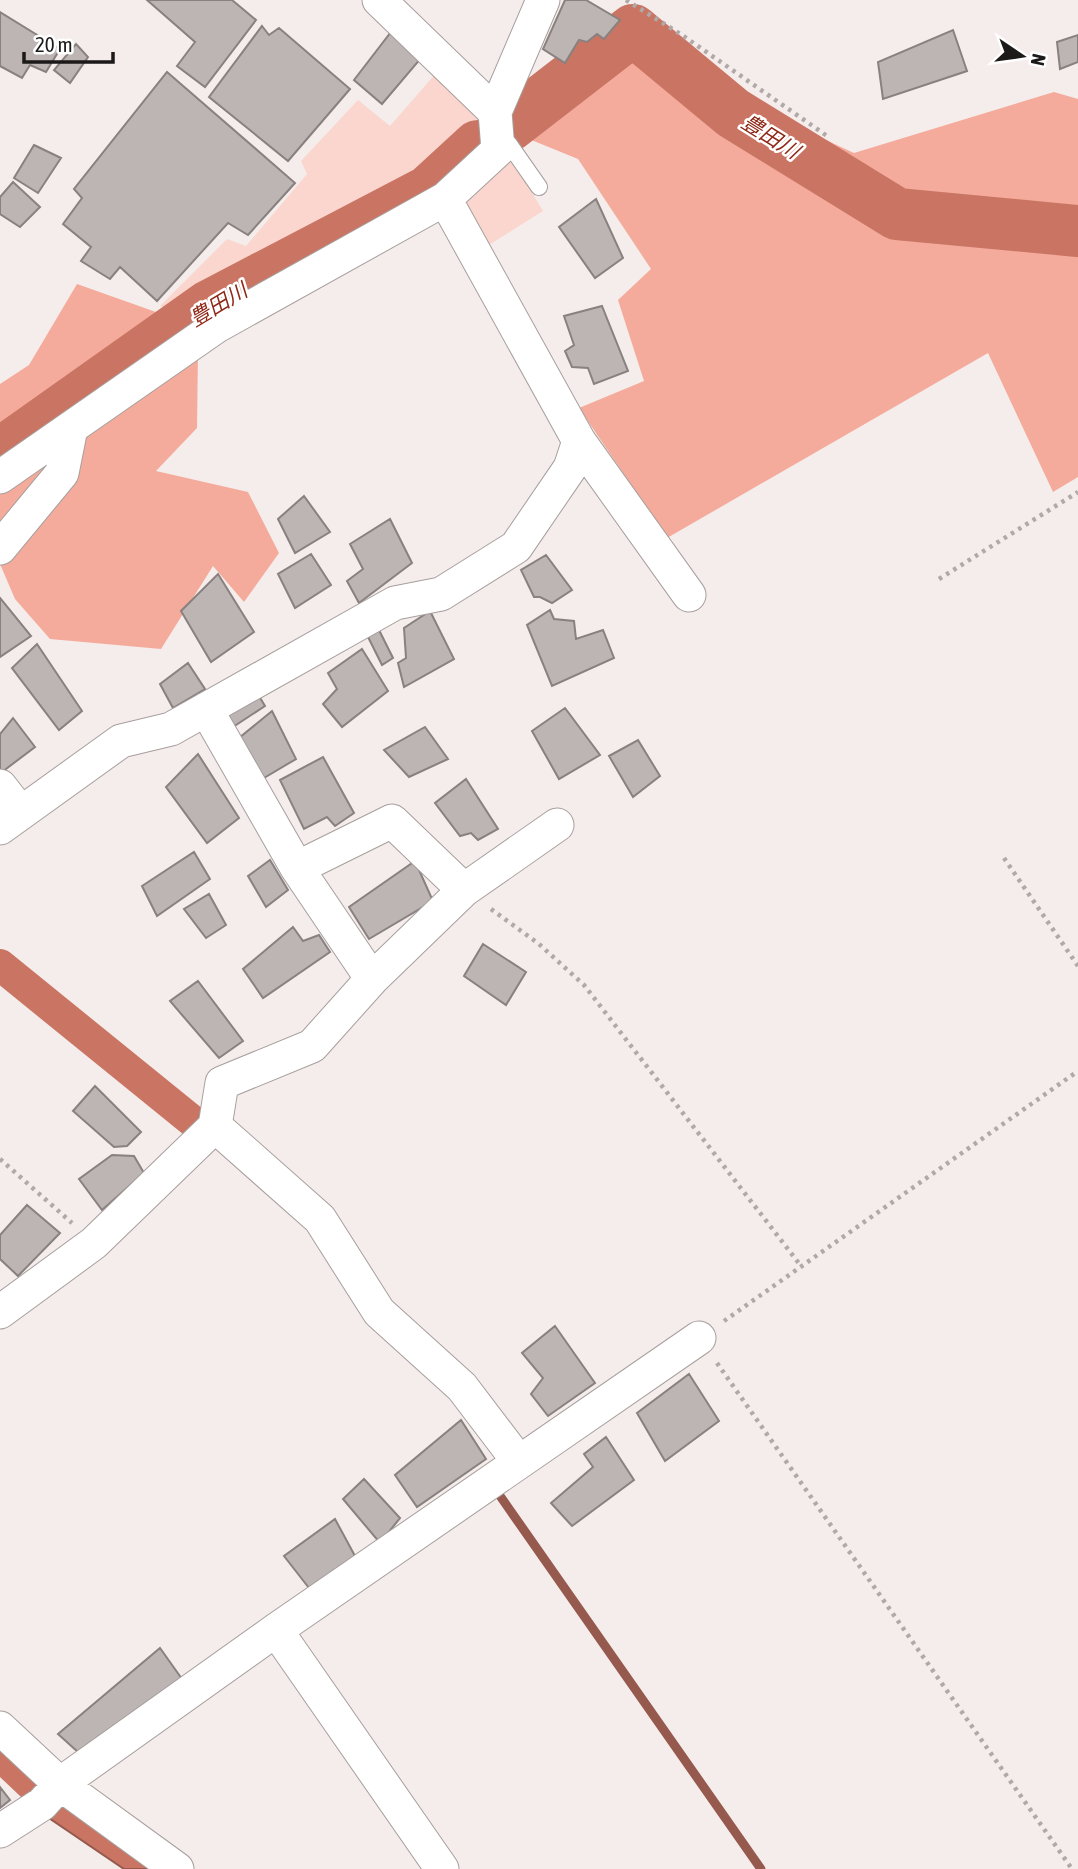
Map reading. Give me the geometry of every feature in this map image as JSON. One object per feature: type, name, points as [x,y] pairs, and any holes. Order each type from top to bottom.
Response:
[{"type":"street","points":[[379,0],[496,128]]},
{"type":"street","points":[[0,477],[217,326],[444,199],[498,150],[496,128],[543,0]]},
{"type":"street","points":[[444,199],[579,441],[689,595]]},
{"type":"street","points":[[0,548],[62,473],[71,428]]},
{"type":"street","points":[[0,786],[11,820],[121,741],[171,729],[395,603],[441,594],[516,547],[570,468],[579,441]]},
{"type":"street","points":[[206,709],[297,868],[372,979]]},
{"type":"street","points":[[297,868],[392,821],[464,890]]},
{"type":"street","points":[[0,1312],[94,1243],[215,1126],[222,1083],[312,1046],[372,979],[464,890],[557,825]]},
{"type":"street","points":[[215,1126],[320,1219],[379,1312],[461,1387],[519,1462]]},
{"type":"street","points":[[0,1831],[42,1804],[60,1784],[276,1630],[699,1338]]},
{"type":"street","points":[[276,1630],[442,1869]]},
{"type":"street","points":[[0,1728],[60,1784],[177,1869]]},
{"type":"lane","points":[[496,128],[539,187]]},
{"type":"path","points":[[626,0],[682,35],[830,138]]},
{"type":"path","points":[[939,579],[1078,492]]},
{"type":"path","points":[[1004,858],[1078,966]]},
{"type":"path","points":[[464,890],[539,944],[584,985],[802,1266]]},
{"type":"path","points":[[1072,1869],[699,1338],[1078,1072]]},
{"type":"path","points":[[0,1159],[94,1243]]},
{"type":"shaded area","points":[[635,52],[854,153],[1054,92],[1078,99],[1078,477],[1053,492],[988,353],[667,538],[579,408],[644,381],[618,300],[651,269],[578,159],[524,137]]},
{"type":"shaded area","points":[[437,72],[488,130],[426,184],[178,312],[160,306],[227,239],[246,246],[307,174],[301,161],[358,100],[390,126]]},
{"type":"shaded area","points":[[509,154],[543,211],[481,250],[455,200]]},
{"type":"shaded area","points":[[77,284],[170,317],[0,441],[0,384],[29,365]]},
{"type":"shaded area","points":[[198,352],[197,428],[156,471],[248,492],[279,553],[244,602],[213,566],[161,649],[50,639],[15,599],[0,564],[0,488]]},
{"type":"shaded area","points":[[62,1797],[149,1869],[124,1869],[46,1816]]},
{"type":"building","points":[[147,0],[232,0],[256,20],[205,87],[177,66],[195,42]]},
{"type":"building","points":[[565,0],[586,0],[620,20],[604,39],[597,34],[587,42],[579,40],[565,63],[543,49]]},
{"type":"building","points":[[0,12],[60,49],[46,72],[30,65],[22,78],[0,66]]},
{"type":"building","points":[[262,26],[269,35],[279,28],[350,89],[288,161],[209,97]]},
{"type":"building","points":[[953,30],[967,71],[883,99],[878,62]]},
{"type":"building","points":[[391,32],[422,57],[382,104],[354,80]]},
{"type":"building","points":[[1078,35],[1078,62],[1060,69],[1057,42]]},
{"type":"building","points":[[76,44],[88,57],[70,83],[54,70]]},
{"type":"building","points":[[167,72],[295,183],[248,235],[228,223],[157,301],[120,267],[110,279],[81,261],[91,247],[63,224],[82,198],[74,189]]},
{"type":"building","points":[[34,145],[61,158],[38,193],[14,178]]},
{"type":"building","points":[[13,182],[40,207],[20,227],[0,214],[0,197]]},
{"type":"building","points":[[596,199],[623,258],[595,278],[559,227]]},
{"type":"building","points":[[602,306],[628,371],[594,384],[588,368],[572,367],[565,351],[574,345],[564,316]]},
{"type":"building","points":[[304,496],[330,532],[295,553],[278,519]]},
{"type":"building","points":[[390,519],[412,563],[359,603],[347,581],[363,569],[350,544]]},
{"type":"building","points":[[311,554],[331,585],[295,608],[278,574]]},
{"type":"building","points":[[546,555],[572,590],[552,603],[534,597],[521,570]]},
{"type":"building","points":[[218,574],[254,632],[211,662],[181,611]]},
{"type":"building","points":[[0,598],[31,636],[0,657]]},
{"type":"building","points":[[550,610],[554,619],[574,621],[576,639],[603,630],[614,658],[552,686],[527,625]]},
{"type":"building","points":[[430,611],[454,659],[404,687],[398,663],[406,658],[404,628]]},
{"type":"building","points":[[376,624],[393,658],[382,665],[366,633]]},
{"type":"building","points":[[37,644],[82,711],[59,730],[12,668]]},
{"type":"building","points":[[362,649],[388,691],[342,727],[323,704],[337,689],[328,673]]},
{"type":"building","points":[[188,663],[205,689],[173,708],[160,684]]},
{"type":"building","points":[[256,691],[265,706],[230,729],[216,711]]},
{"type":"building","points":[[565,708],[600,755],[559,779],[532,731]]},
{"type":"building","points":[[272,711],[296,759],[264,778],[239,738]]},
{"type":"building","points":[[13,718],[35,747],[2,772],[0,734]]},
{"type":"building","points":[[425,727],[448,759],[409,777],[384,750]]},
{"type":"building","points":[[638,740],[660,776],[633,797],[609,756]]},
{"type":"building","points":[[198,754],[239,818],[207,843],[166,787]]},
{"type":"building","points":[[323,757],[354,813],[335,826],[327,817],[304,829],[280,780]]},
{"type":"building","points":[[466,779],[498,829],[478,840],[471,833],[460,836],[435,803]]},
{"type":"building","points":[[194,852],[210,879],[157,916],[142,886]]},
{"type":"building","points":[[270,860],[288,890],[266,907],[248,876]]},
{"type":"building","points":[[415,861],[433,901],[369,939],[349,907]]},
{"type":"building","points":[[209,894],[226,925],[206,938],[184,909]]},
{"type":"building","points":[[293,927],[303,941],[319,935],[330,952],[263,998],[243,969]]},
{"type":"building","points":[[483,944],[526,972],[506,1005],[464,976]]},
{"type":"building","points":[[198,981],[243,1041],[219,1058],[170,1001]]},
{"type":"building","points":[[95,1086],[141,1132],[127,1146],[114,1147],[73,1111]]},
{"type":"building","points":[[112,1155],[134,1156],[144,1173],[102,1210],[79,1179]]},
{"type":"building","points":[[27,1205],[60,1233],[18,1276],[0,1259],[0,1235]]},
{"type":"building","points":[[555,1326],[595,1383],[548,1416],[531,1394],[543,1378],[522,1353]]},
{"type":"building","points":[[689,1374],[719,1421],[665,1461],[637,1413]]},
{"type":"building","points":[[461,1420],[486,1459],[417,1507],[395,1475]]},
{"type":"building","points":[[606,1437],[634,1480],[572,1526],[551,1503],[593,1467],[584,1454]]},
{"type":"building","points":[[364,1479],[400,1518],[380,1543],[343,1499]]},
{"type":"building","points":[[335,1519],[355,1556],[309,1588],[284,1556]]},
{"type":"building","points":[[160,1648],[182,1679],[79,1753],[58,1734]]},
{"type":"building","points":[[0,1787],[10,1800],[0,1808]]},
{"type":"waterway","name":"豊田川","points":[[509,126],[633,30],[733,113],[897,214],[1078,231]]},
{"type":"waterway","name":"豊田川","points":[[0,454],[209,306],[429,191],[478,146]]},
{"type":"waterway","points":[[0,965],[201,1128]]},
{"type":"waterway","points":[[498,1493],[761,1869]]},
{"type":"waterway","points":[[0,1755],[39,1792]]}]
